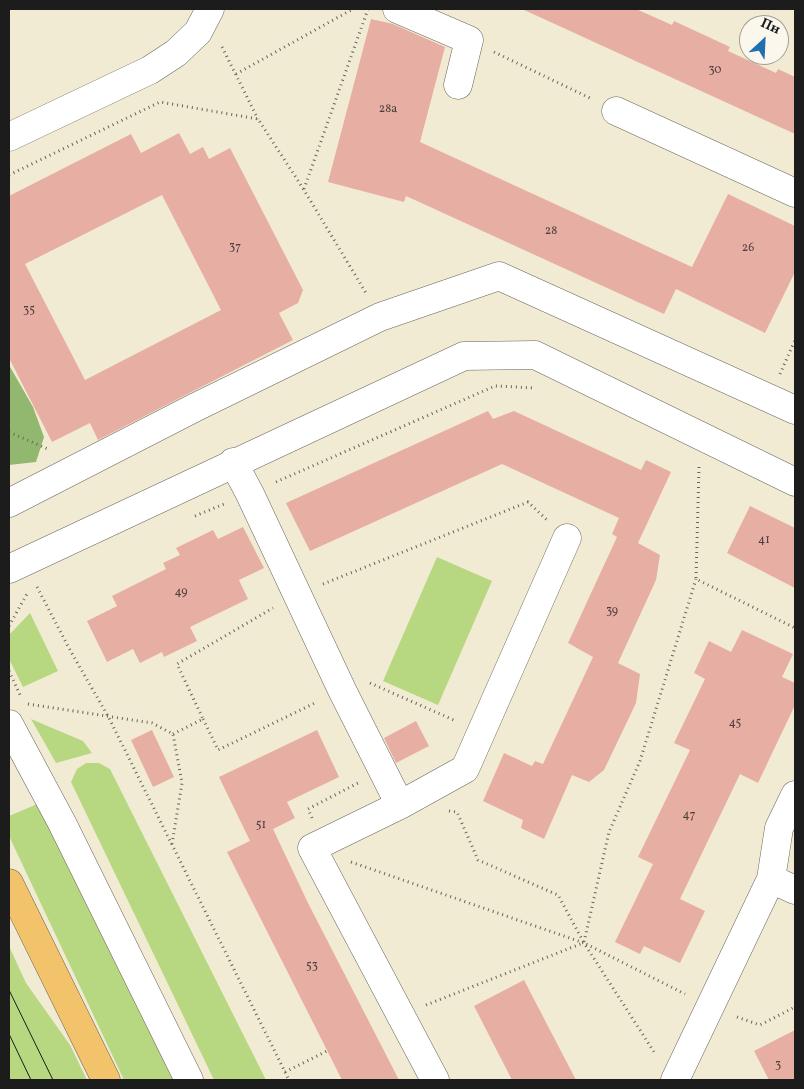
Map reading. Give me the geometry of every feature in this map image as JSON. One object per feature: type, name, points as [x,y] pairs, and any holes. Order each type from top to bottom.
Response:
[{"type":"main road","points":[[9,883],[106,1080]]},
{"type":"street","points":[[9,138],[150,70],[176,53],[198,32],[210,9]]},
{"type":"street","points":[[397,9],[469,40],[458,86]]},
{"type":"street","points":[[616,111],[795,193]]},
{"type":"street","points":[[9,503],[380,317],[499,276],[795,410]]},
{"type":"street","points":[[9,569],[233,462],[464,356],[535,355],[795,482]]},
{"type":"street","points":[[233,462],[250,494],[342,690],[400,805]]},
{"type":"street","points":[[435,1080],[312,848],[400,805],[465,769],[567,538]]},
{"type":"street","points":[[9,724],[62,823],[189,1080]]},
{"type":"street","points":[[675,1080],[771,879],[779,828],[795,795]]},
{"type":"street","points":[[771,879],[795,890]]},
{"type":"path","points":[[353,9],[236,74],[258,119],[304,190],[362,287]]},
{"type":"path","points":[[304,190],[368,9]]},
{"type":"path","points":[[469,40],[616,111]]},
{"type":"path","points":[[9,175],[160,102],[258,119]]},
{"type":"path","points":[[769,398],[795,340]]},
{"type":"path","points":[[187,519],[250,494],[494,386],[544,388]]},
{"type":"path","points":[[9,432],[83,465]]},
{"type":"path","points":[[584,943],[609,832],[640,761],[696,579],[699,461],[707,466]]},
{"type":"path","points":[[342,690],[218,750],[177,664],[297,594],[528,502],[567,538]]},
{"type":"path","points":[[696,579],[795,628]]},
{"type":"path","points":[[9,626],[34,581],[70,650],[109,718],[290,1080]]},
{"type":"path","points":[[331,666],[481,732]]},
{"type":"path","points":[[9,671],[23,703],[109,718],[152,723],[173,734]]},
{"type":"path","points":[[173,734],[203,719]]},
{"type":"path","points":[[172,844],[182,782],[173,734]]},
{"type":"path","points":[[447,811],[457,812],[478,860],[558,895],[584,943],[657,1056]]},
{"type":"path","points":[[312,848],[584,943],[710,1007],[760,1025],[795,1007]]},
{"type":"path","points":[[399,1015],[584,943]]},
{"type":"path","points":[[286,1072],[327,1051]]},
{"type":"green space","points":[[9,365],[33,407],[44,437],[36,462],[9,465]]},
{"type":"green space","points":[[437,557],[492,581],[438,705],[383,681]]},
{"type":"green space","points":[[30,613],[58,671],[23,687],[9,659],[9,635]]},
{"type":"green space","points":[[31,719],[83,741],[92,753],[56,763]]},
{"type":"green space","points":[[86,763],[99,763],[110,769],[266,1080],[214,1080],[71,782],[77,769]]},
{"type":"green space","points":[[42,802],[173,1080],[124,1080],[9,836],[9,816]]},
{"type":"green space","points":[[9,946],[26,983],[70,1045],[87,1080],[9,1080]]},
{"type":"building","points":[[522,9],[636,9],[672,25],[674,21],[730,47],[728,51],[739,56],[739,65],[759,65],[776,73],[778,69],[795,77],[795,134]]},
{"type":"building","points":[[371,19],[393,24],[445,47],[420,142],[692,267],[728,194],[795,226],[795,272],[765,333],[676,289],[664,314],[406,196],[404,202],[328,182]]},
{"type":"building","points":[[179,133],[190,154],[203,147],[209,159],[230,148],[303,290],[298,303],[279,313],[293,340],[98,440],[90,423],[52,442],[9,358],[9,196],[131,134],[141,153]],"holes":[[[162,195],[221,310],[85,380],[25,264]]]},
{"type":"building","points":[[488,411],[493,419],[514,411],[641,470],[646,460],[671,472],[638,543],[660,555],[656,580],[618,663],[640,674],[636,703],[604,770],[589,782],[572,775],[544,839],[521,828],[523,820],[483,801],[504,753],[532,766],[535,761],[543,764],[593,657],[568,643],[617,537],[612,534],[619,518],[502,464],[310,551],[286,503]]},
{"type":"building","points":[[750,506],[795,528],[795,588],[727,553]]},
{"type":"building","points":[[243,527],[264,568],[239,580],[248,599],[190,627],[197,641],[164,657],[162,652],[140,663],[133,649],[107,662],[87,621],[117,606],[112,596],[166,569],[163,563],[180,555],[176,548],[213,530],[218,539]]},
{"type":"building","points":[[742,630],[793,654],[782,677],[795,683],[795,705],[758,783],[740,774],[680,899],[705,911],[680,963],[644,946],[640,954],[615,942],[653,864],[638,857],[690,750],[674,743],[705,679],[694,673],[709,641],[731,652]]},
{"type":"building","points":[[416,721],[429,746],[396,763],[384,738]]},
{"type":"building","points":[[152,730],[174,777],[153,787],[131,740]]},
{"type":"building","points":[[317,730],[339,777],[287,802],[295,818],[273,829],[308,903],[399,1080],[342,1080],[227,852],[250,841],[219,777]]},
{"type":"building","points":[[524,980],[576,1080],[512,1080],[474,1006]]},
{"type":"building","points":[[795,1030],[795,1080],[769,1080],[754,1051]]},
{"type":"tram line","points":[[9,990],[53,1080]]},
{"type":"tram line","points":[[9,1034],[31,1080]]}]
